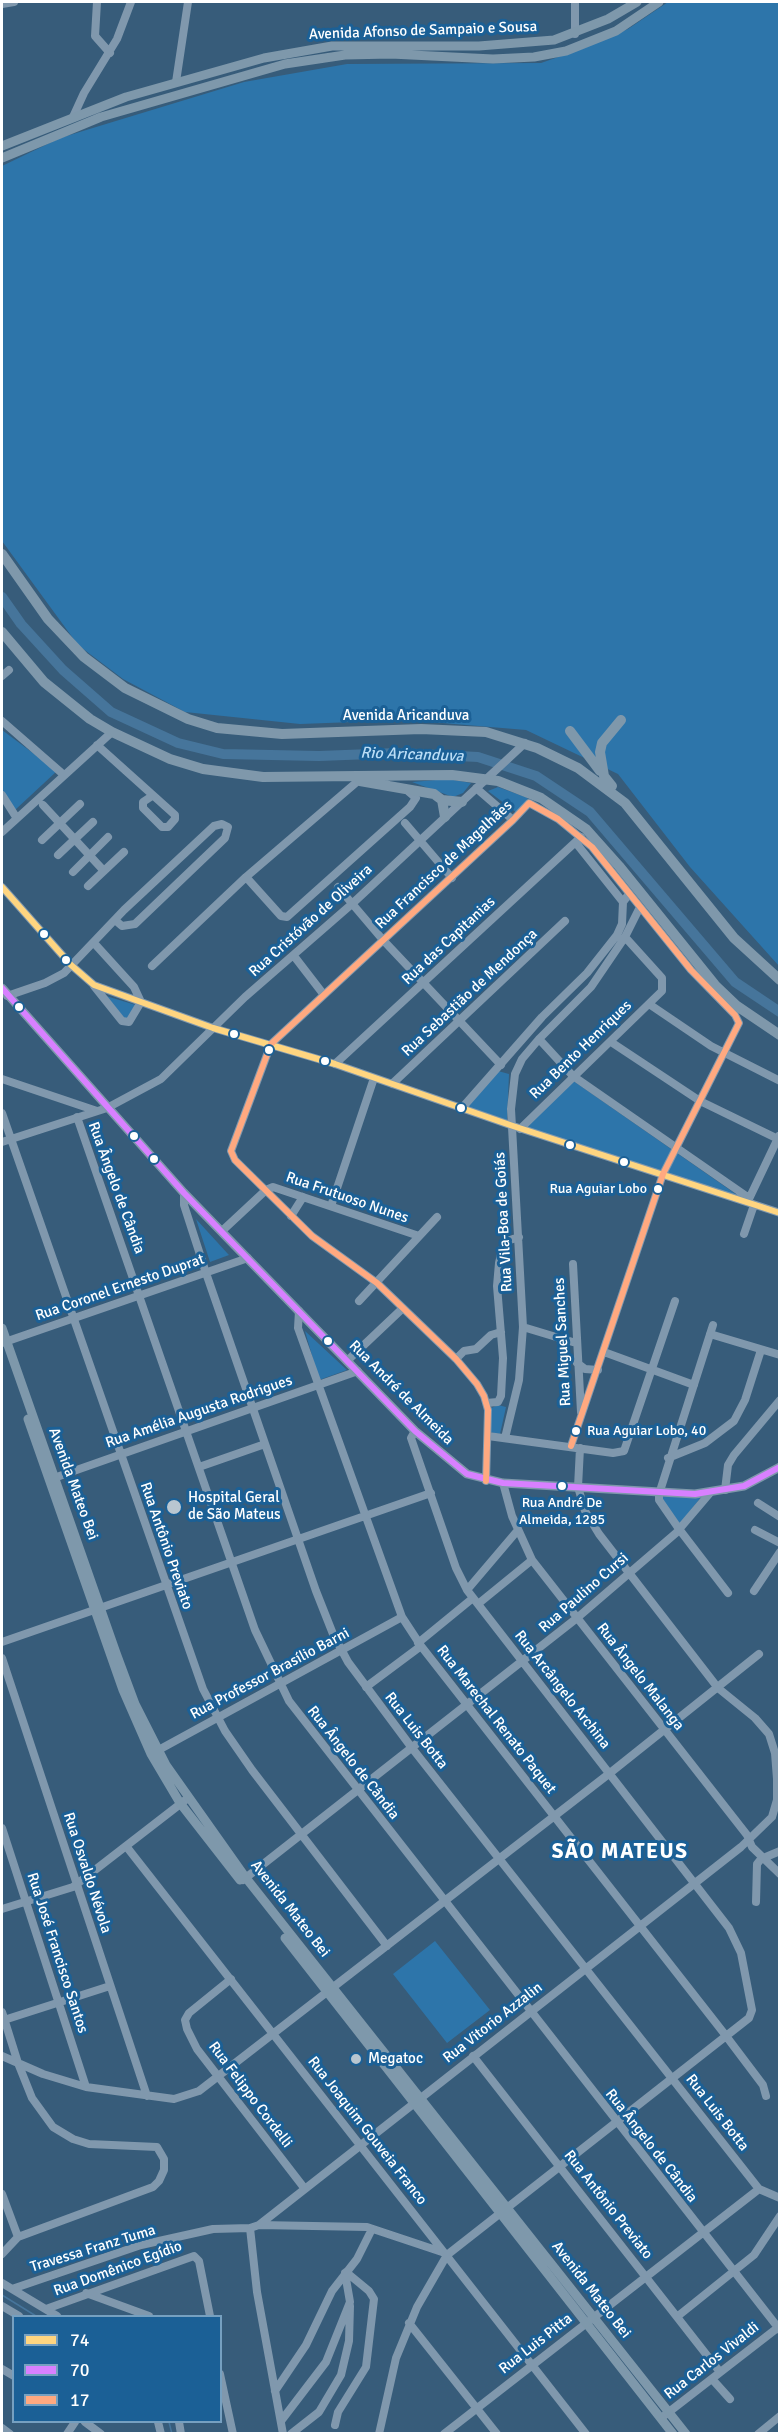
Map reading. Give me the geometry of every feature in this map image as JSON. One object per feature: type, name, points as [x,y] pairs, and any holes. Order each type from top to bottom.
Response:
[{"type":"highway","name":"Avenida Aricanduva","points":[[2,554],[48,619],[84,657],[125,688],[188,719],[217,728],[282,734],[452,729],[486,732],[578,768],[625,802],[734,938],[780,980]]},
{"type":"highway","points":[[2,632],[44,682],[90,719],[148,751],[203,769],[263,777],[406,774],[486,779],[518,788],[541,798],[586,829],[619,866],[715,985],[737,1006],[780,1035]]},
{"type":"highway","points":[[604,776],[600,752],[602,743],[621,720]]},
{"type":"highway","points":[[570,731],[625,802]]},
{"type":"highway","points":[[333,777],[428,792],[442,800],[462,802]]},
{"type":"highway","points":[[442,800],[445,817]]},
{"type":"main road","name":"Avenida Afonso de Sampaio e Sousa","points":[[2,146],[73,117],[176,82],[264,58],[319,48],[524,44],[554,40],[640,5],[659,2]]},
{"type":"main road","name":"Avenida Afonso de Sampaio e Sousa","points":[[2,158],[101,117],[285,64],[345,56],[391,54],[494,59],[534,57],[591,43],[640,5]]},
{"type":"main road","name":"Rua André de Almeida","points":[[4,992],[184,1193],[415,1431],[456,1467],[486,1481],[658,1494],[710,1493],[735,1488],[780,1467]]},
{"type":"main road","name":"Avenida Mateo Bei","points":[[2,1328],[3,1344],[52,1479],[123,1690],[154,1752],[184,1800],[243,1880],[665,2415],[686,2433]]},
{"type":"main road","name":"Avenida Mateo Bei","points":[[665,2415],[673,2433]]},
{"type":"street","points":[[2,4],[14,2]]},
{"type":"street","points":[[97,2],[95,36],[110,53]]},
{"type":"street","points":[[73,117],[84,93],[110,53],[124,26],[131,2]]},
{"type":"street","points":[[176,82],[188,2]]},
{"type":"street","points":[[575,2],[575,33]]},
{"type":"street","points":[[2,676],[9,670]]},
{"type":"street","points":[[2,721],[64,775]]},
{"type":"street","points":[[2,832],[16,818],[40,802],[64,775],[112,732]]},
{"type":"street","points":[[97,746],[152,796]]},
{"type":"street","name":"Rua Cristóvão de Oliveira","points":[[2,1142],[107,1108],[161,1079],[213,1028],[353,903],[522,746]]},
{"type":"street","points":[[152,966],[246,877],[358,781]]},
{"type":"street","points":[[246,877],[279,914],[287,916],[413,804],[415,795],[402,787]]},
{"type":"street","points":[[476,788],[513,820]]},
{"type":"street","points":[[2,795],[16,818]]},
{"type":"street","points":[[40,802],[104,871]]},
{"type":"street","name":"Rua Francisco de Magalhães","points":[[271,1044],[452,878],[529,803],[547,811],[579,840]]},
{"type":"street","points":[[42,840],[80,804]]},
{"type":"street","points":[[58,855],[93,822]]},
{"type":"street","points":[[405,823],[452,878]]},
{"type":"street","points":[[4,992],[45,983],[64,973],[113,923],[214,826],[222,824],[228,827],[225,838],[135,924],[122,926],[113,923]]},
{"type":"street","points":[[73,872],[108,837]]},
{"type":"street","points":[[571,1446],[663,1174],[738,1027],[735,1015],[703,985],[629,894],[579,840]]},
{"type":"street","points":[[579,840],[623,902]]},
{"type":"street","name":"Rua das Capitanias","points":[[335,1064],[579,840]]},
{"type":"street","points":[[88,886],[124,852]]},
{"type":"street","points":[[2,887],[71,965],[94,985],[127,1023],[141,1002]]},
{"type":"street","points":[[338,887],[384,940],[501,1065]]},
{"type":"street","points":[[462,1108],[542,1017],[587,973],[617,935],[622,924],[623,902],[629,894]]},
{"type":"street","name":"Rua Vila-Boa de Goiás","points":[[505,1437],[519,1380],[523,1327],[517,1127],[512,1089],[515,1074],[522,1059],[539,1039],[591,987],[625,937],[640,907]]},
{"type":"street","name":"Rua Sebastião de Mendonça","points":[[392,1084],[565,921]]},
{"type":"street","name":"Rua Bento Henriques","points":[[517,1127],[611,1042],[662,991],[662,978],[625,937]]},
{"type":"street","points":[[94,943],[134,987],[141,1002]]},
{"type":"street","points":[[294,956],[324,995]]},
{"type":"street","points":[[94,985],[213,1028],[335,1064],[517,1127],[780,1213]]},
{"type":"street","points":[[649,1004],[723,1053],[780,1081]]},
{"type":"street","points":[[539,1039],[573,1076],[750,1202]]},
{"type":"street","points":[[611,1042],[700,1101],[779,1138],[750,1202],[744,1234]]},
{"type":"street","points":[[271,1044],[231,1151],[236,1160],[291,1215],[329,1250],[376,1283],[456,1359],[477,1384],[486,1403],[488,1436],[486,1481]]},
{"type":"street","points":[[331,1206],[374,1078]]},
{"type":"street","points":[[2,1079],[97,1111]]},
{"type":"street","name":"Rua Antônio Previato","points":[[2,1113],[192,1661],[218,1718],[252,1770],[387,1946]]},
{"type":"street","name":"Rua Ângelo de Cândia","points":[[77,1117],[141,1295],[255,1630],[279,1684],[304,1723],[702,2233],[779,2328]]},
{"type":"street","name":"Rua Frutuoso Nunes","points":[[266,1190],[277,1188],[419,1236]]},
{"type":"street","points":[[222,1231],[266,1190]]},
{"type":"street","name":"Rua Luis Botta","points":[[184,1193],[183,1205],[206,1273],[324,1613],[341,1651],[412,1748],[759,2189],[780,2198]]},
{"type":"street","points":[[291,1215],[303,1197]]},
{"type":"street","points":[[359,1301],[437,1217]]},
{"type":"street","points":[[486,1403],[498,1402],[501,1396],[503,1358],[497,1286],[499,1263],[504,1242],[519,1237]]},
{"type":"street","name":"Rua Coronel Ernesto Duprat","points":[[3,1344],[248,1258]]},
{"type":"street","name":"Rua Miguel Sanches","points":[[573,1264],[581,1418]]},
{"type":"street","points":[[488,1436],[613,1453],[627,1447],[675,1301]]},
{"type":"street","points":[[347,1361],[403,1308]]},
{"type":"street","name":"Rua Marechal Renato Paquet","points":[[299,1311],[298,1328],[402,1617],[420,1645],[763,2085],[766,2096]]},
{"type":"street","points":[[713,1325],[658,1494],[659,1500],[679,1529],[728,1593]]},
{"type":"street","points":[[523,1327],[576,1343]]},
{"type":"street","points":[[456,1359],[464,1352],[476,1349],[491,1335],[501,1332]]},
{"type":"street","points":[[710,1334],[780,1355]]},
{"type":"street","points":[[668,1458],[699,1447],[734,1421],[745,1400],[760,1350]]},
{"type":"street","points":[[603,1352],[694,1384]]},
{"type":"street","points":[[577,1363],[585,1369],[598,1370]]},
{"type":"street","name":"Rua Amélia Augusta Rodrigues","points":[[52,1479],[358,1371]]},
{"type":"street","points":[[735,1488],[728,1465],[780,1400]]},
{"type":"street","name":"Rua Arcângelo Archina","points":[[415,1431],[411,1438],[456,1568],[468,1590],[522,1663],[695,1882],[738,1943],[751,2012],[749,2018],[725,2036]]},
{"type":"street","points":[[199,1467],[265,1444]]},
{"type":"street","points":[[580,1448],[578,1487],[590,1520],[627,1573],[718,1688],[764,1728],[777,1753]]},
{"type":"street","name":"Rua Ângelo Malanga","points":[[503,1483],[518,1530],[532,1560],[749,1840],[780,1874]]},
{"type":"street","points":[[2,1642],[431,1493]]},
{"type":"street","name":"Rua Paulino Cursi","points":[[243,1880],[468,1706],[577,1618],[679,1529],[710,1493]]},
{"type":"street","points":[[758,1503],[780,1517]]},
{"type":"street","points":[[468,1590],[518,1530]]},
{"type":"street","points":[[755,1530],[780,1543]]},
{"type":"street","points":[[754,1591],[780,1552]]},
{"type":"street","points":[[366,1687],[532,1560]]},
{"type":"street","name":"Rua Professor Brasílio Barni","points":[[154,1752],[402,1617]]},
{"type":"street","points":[[2,2056],[86,2087],[147,2096],[181,2098],[200,2091],[664,1731],[759,1654]]},
{"type":"street","name":"Rua Osvaldo Névola","points":[[2,1658],[147,2096]]},
{"type":"street","name":"Rua Vitorio Azzalin","points":[[219,2229],[250,2228],[259,2225],[749,1840],[766,1825],[775,1810],[777,1753]]},
{"type":"street","points":[[2,1909],[77,1884],[184,1800]]},
{"type":"street","name":"Rua José Francisco Santos","points":[[2,1828],[86,2087]]},
{"type":"street","name":"Rua Joaquim Gouveia Franco","points":[[126,1846],[586,2433]]},
{"type":"street","points":[[756,1902],[756,1867],[764,1857],[780,1851]]},
{"type":"street","name":"Rua Felippo Cordelli","points":[[231,1979],[189,2013],[185,2020],[187,2029],[197,2049],[305,2189]]},
{"type":"street","points":[[2,2254],[18,2237],[153,2187],[164,2170],[164,2159],[157,2147],[96,2145],[62,2134],[46,2119],[32,2098],[3,2016],[110,1986]]},
{"type":"street","points":[[379,2433],[396,2358],[410,2323],[446,2254],[725,2036]]},
{"type":"street","name":"Rua Antônio Previato","points":[[473,2056],[720,2372]]},
{"type":"street","name":"Rua Luis Pitta","points":[[444,2433],[759,2189]]},
{"type":"street","points":[[2,2194],[10,2222],[18,2237]]},
{"type":"street","points":[[2,2216],[10,2222]]},
{"type":"street","points":[[678,2316],[734,2272],[761,2247],[780,2216]]},
{"type":"street","points":[[259,2225],[355,2226],[372,2229],[446,2254]]},
{"type":"street","points":[[250,2228],[257,2292],[283,2433]]},
{"type":"street","name":"Travessa Franz Tuma","points":[[12,2289],[141,2245],[219,2229]]},
{"type":"street","points":[[275,2391],[306,2346],[329,2296],[357,2259],[372,2229]]},
{"type":"street","name":"Rua Domênico Egídio","points":[[45,2309],[190,2257],[196,2257],[199,2260],[210,2315]]},
{"type":"street","points":[[291,2433],[319,2412],[341,2375],[349,2341],[350,2302],[346,2273]]},
{"type":"street","points":[[335,2425],[338,2412],[364,2371],[374,2299],[369,2291],[346,2273]]},
{"type":"street","points":[[2,2283],[55,2315]]},
{"type":"street","points":[[87,2294],[146,2315]]},
{"type":"street","points":[[281,2421],[323,2368],[350,2302]]},
{"type":"street","points":[[410,2323],[497,2433]]},
{"type":"street","name":"Rua Carlos Vivaldi","points":[[665,2415],[779,2328]]},
{"type":"street","points":[[712,2379],[730,2399]]},
{"type":"street","points":[[222,2385],[233,2433]]},
{"type":"street","points":[[758,2433],[780,2416]]},
{"type":"street","points":[[88,2423],[101,2433]]},
{"type":"street","points":[[2,2428],[10,2433]]},
{"type":"shaded area","points":[[668,2],[779,2],[779,966],[690,867],[618,774],[526,730],[407,720],[300,724],[185,712],[123,679],[78,645],[2,541],[2,166],[60,138],[244,82],[347,64],[541,63],[628,29]]},
{"type":"shaded area","points":[[2,730],[57,771],[15,810],[2,789]]},
{"type":"shaded area","points":[[448,779],[471,783],[463,793],[453,797],[412,782]]},
{"type":"shaded area","points":[[498,787],[528,798],[517,813],[488,791]]},
{"type":"shaded area","points":[[106,996],[136,1005],[126,1020]]},
{"type":"shaded area","points":[[498,1071],[509,1074],[507,1120],[466,1106]]},
{"type":"shaded area","points":[[572,1080],[740,1197],[523,1126]]},
{"type":"shaded area","points":[[196,1219],[228,1254],[229,1255],[210,1262]]},
{"type":"shaded area","points":[[305,1331],[347,1370],[319,1380]]},
{"type":"shaded area","points":[[498,1405],[506,1407],[500,1434],[489,1432],[489,1409]]},
{"type":"shaded area","points":[[702,1496],[679,1525],[661,1497]]},
{"type":"shaded area","points":[[435,1941],[490,2010],[447,2043],[393,1974]]},
{"type":"waterway","name":"Rio Aricanduva","points":[[2,597],[21,624],[63,670],[111,712],[178,743],[223,754],[319,756],[398,753],[478,757],[536,776],[590,812],[735,982],[780,1012]]},
{"type":"waterway","points":[[2,2295],[34,2315]]},
{"type":"waterway","points":[[169,2423],[172,2434]]},
{"type":"transit line","name":"17","points":[[486,1481],[488,1410],[477,1384],[456,1359],[377,1283],[312,1236],[235,1160],[231,1151],[271,1044],[529,803],[558,819],[592,847],[691,970],[735,1015],[739,1023],[663,1174],[571,1446]]},
{"type":"transit line","name":"74","points":[[2,887],[71,965],[94,985],[213,1028],[335,1064],[513,1126],[780,1213]]},
{"type":"transit line","name":"70","points":[[2,988],[184,1193],[415,1431],[467,1474],[503,1483],[695,1494],[744,1486],[780,1467]]},
{"type":"place","name":"Rua Aguiar Lobo","points":[[658,1189]]},
{"type":"place","name":"Rua Aguiar Lobo, 40","points":[[576,1431]]},
{"type":"place","name":"Rua André De Almeida, 1285","points":[[562,1486]]},
{"type":"place","name":"Hospital Geral de São Mateus","points":[[174,1507]]},
{"type":"place","name":"Megatoc","points":[[356,2059]]},
{"type":"district","name":"SÃO MATEUS","points":[[620,1852]]}]
